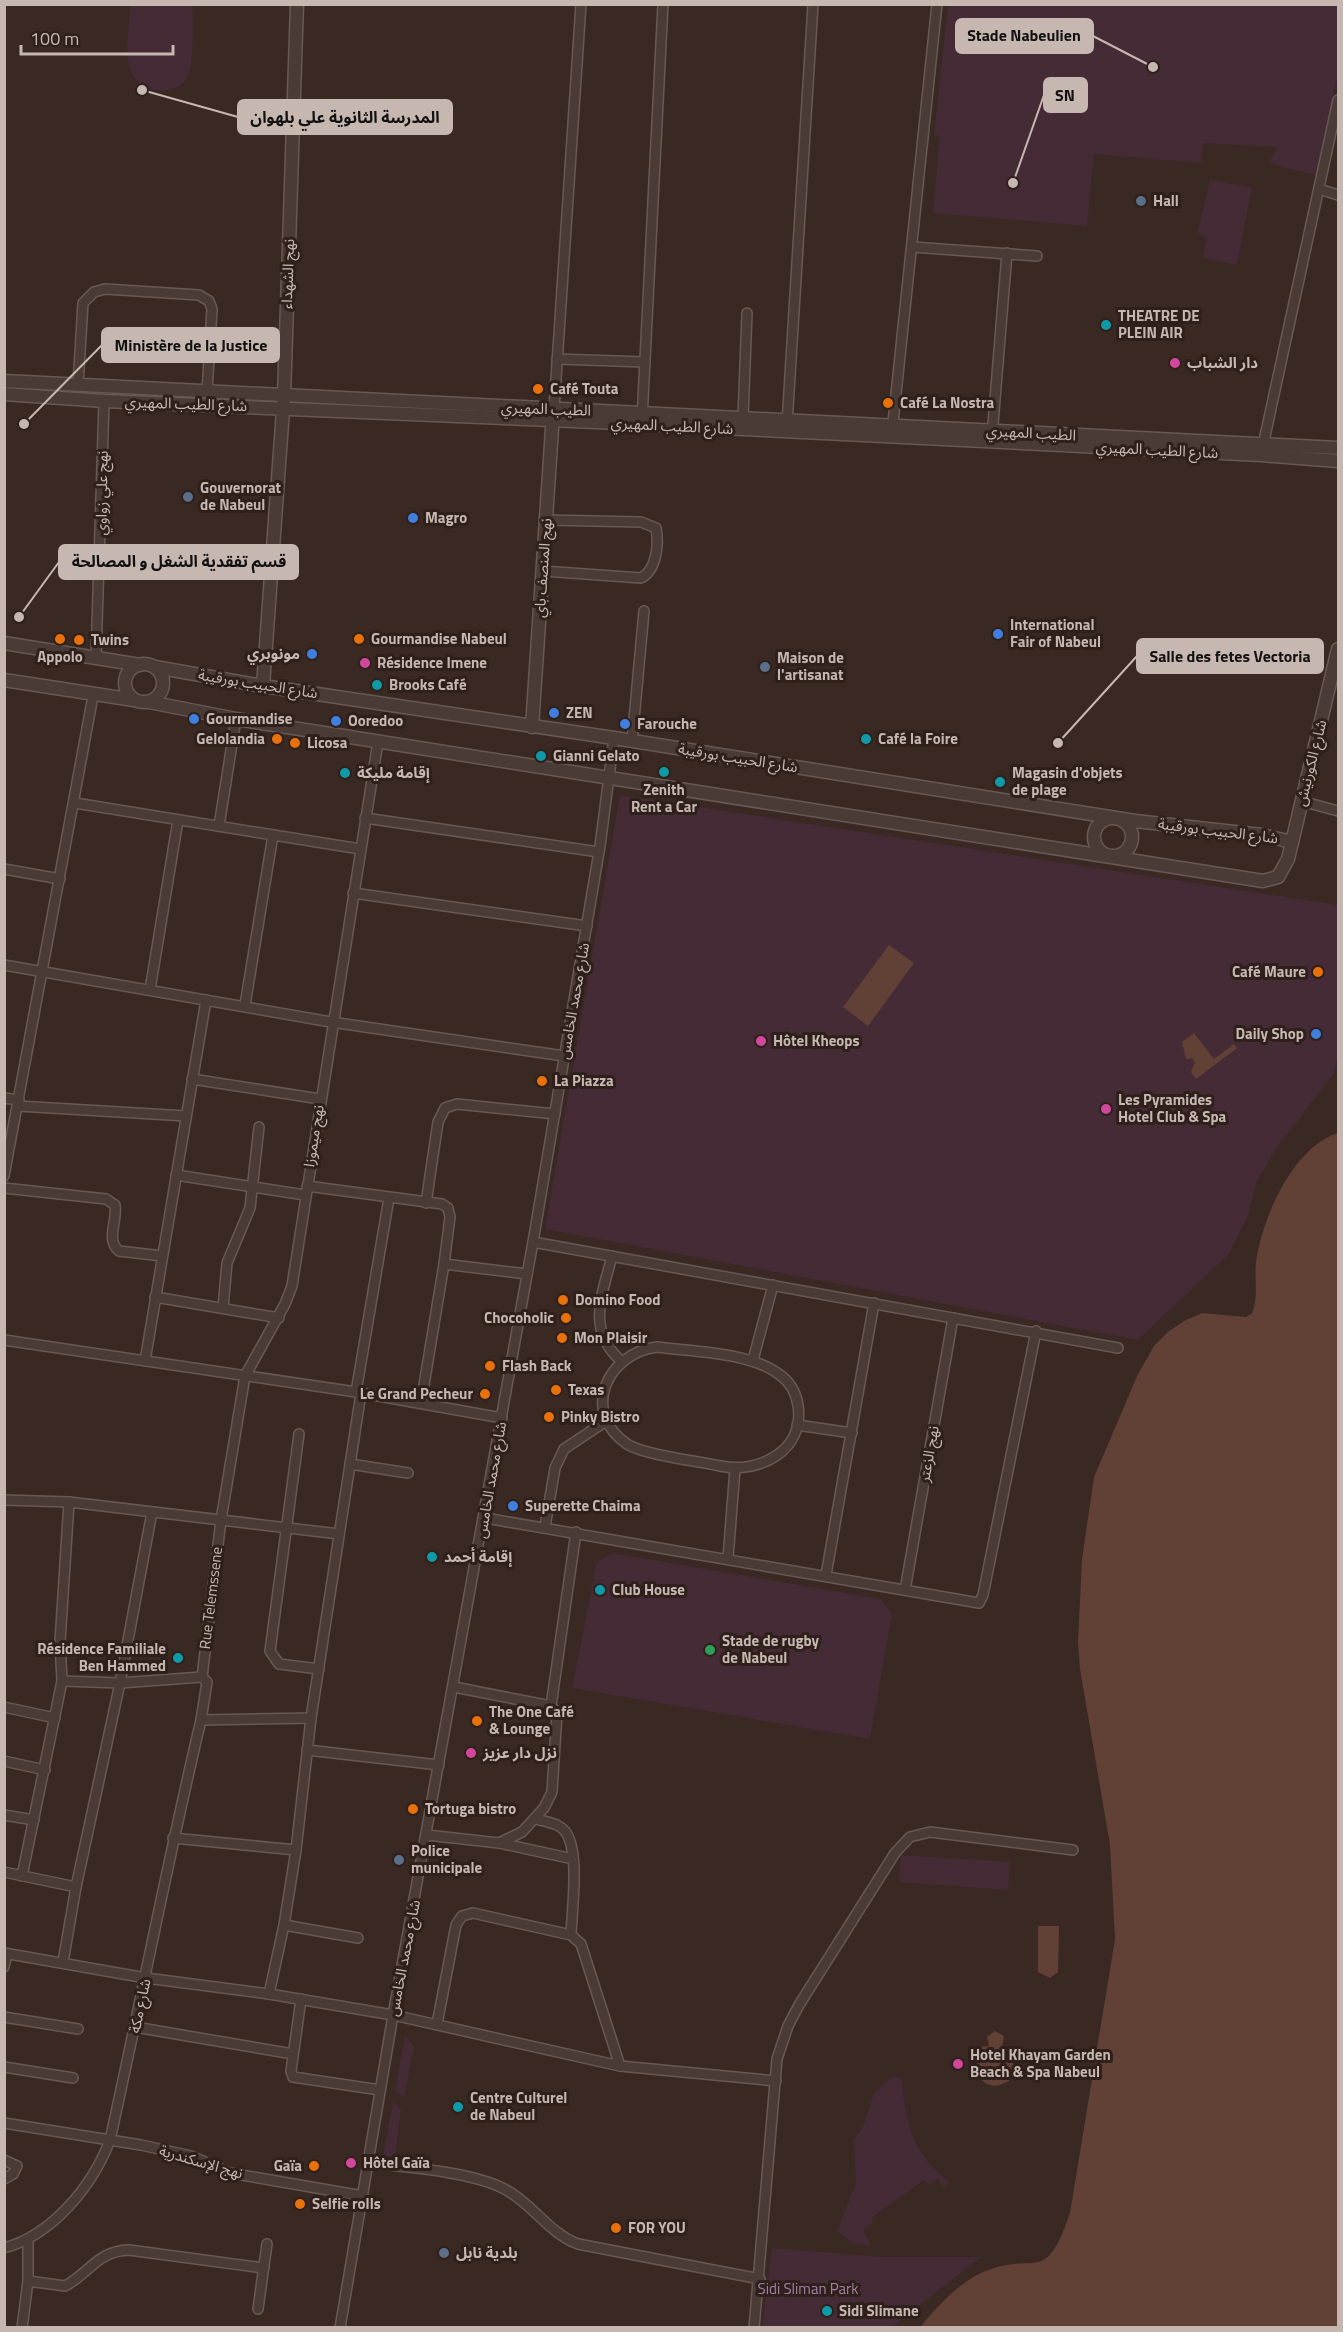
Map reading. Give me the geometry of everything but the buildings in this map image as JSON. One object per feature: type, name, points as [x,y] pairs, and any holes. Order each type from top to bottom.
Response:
[{"type":"street","name":"نهج الشهداء","points":[[263,686],[283,402],[297,4]]},
{"type":"street","points":[[553,415],[581,4]]},
{"type":"street","points":[[663,4],[642,418],[743,418],[787,427],[813,4]]},
{"type":"street","points":[[892,432],[937,4]]},
{"type":"street","points":[[1338,100],[1262,449],[1338,448]]},
{"type":"street","points":[[1319,189],[1338,195]]},
{"type":"street","points":[[912,247],[1037,256]]},
{"type":"street","points":[[992,437],[1007,253]]},
{"type":"street","points":[[78,385],[82,303],[94,292],[105,290],[198,295],[209,301],[212,309],[207,392]]},
{"type":"street","points":[[743,418],[747,313]]},
{"type":"street","points":[[557,359],[645,362]]},
{"type":"street","points":[[4,381],[207,392],[283,402]]},
{"type":"street","name":"شارع الطيب المهيري","points":[[4,394],[104,401],[283,402],[1262,449],[1338,461]]},
{"type":"street","name":"نهج علي زواوي","points":[[96,657],[104,401]]},
{"type":"street","name":"نهج المنصف باي","points":[[532,727],[553,415]]},
{"type":"street","points":[[543,571],[641,578],[650,570],[656,547],[656,528],[641,522],[546,520]]},
{"type":"street","points":[[632,741],[644,611]]},
{"type":"street","points":[[4,643],[155,667],[163,679],[163,686],[156,699],[149,702],[93,696],[4,680]]},
{"type":"street","name":"شارع الكورنيش","points":[[1292,842],[1338,648]]},
{"type":"street","points":[[134,700],[126,688],[125,680],[128,673],[140,664]]},
{"type":"street","name":"شارع الحبيب بورقيبة","points":[[149,702],[378,742],[1269,880],[1278,877],[1283,871],[1292,842],[1262,835],[1115,818],[614,738],[263,686],[155,667]]},
{"type":"street","points":[[5,1175],[93,696]]},
{"type":"street","points":[[219,826],[236,719]]},
{"type":"street","name":"شارع محمد الخامس","points":[[340,2328],[393,2015],[485,1518],[533,1242],[599,852],[614,738]]},
{"type":"street","name":"نهج ميموزا","points":[[221,1520],[245,1376],[279,1318],[292,1287],[352,893],[378,742]]},
{"type":"street","points":[[1301,801],[1338,812]]},
{"type":"street","points":[[75,803],[360,849]]},
{"type":"street","points":[[365,818],[599,852]]},
{"type":"street","points":[[1115,818],[1128,825],[1132,839],[1124,852],[1110,856],[1098,848],[1094,834],[1101,821],[1115,818]]},
{"type":"street","points":[[150,990],[178,820]]},
{"type":"street","points":[[245,1005],[273,835]]},
{"type":"street","points":[[4,869],[60,879]]},
{"type":"street","points":[[352,893],[586,926]]},
{"type":"street","points":[[4,965],[245,1005],[332,1022],[564,1056]]},
{"type":"street","points":[[145,1361],[206,1000]]},
{"type":"street","points":[[192,1078],[320,1099]]},
{"type":"street","points":[[4,1098],[18,1103],[186,1116]]},
{"type":"street","points":[[426,1203],[438,1122],[445,1108],[457,1104],[555,1114]]},
{"type":"street","points":[[223,1308],[227,1263],[245,1225],[253,1188],[259,1127]]},
{"type":"street","points":[[176,1175],[253,1188],[306,1190],[442,1204],[449,1211],[444,1264],[421,1403]]},
{"type":"street","points":[[4,1188],[106,1199],[115,1205],[112,1238],[116,1248],[119,1251],[162,1256]]},
{"type":"street","points":[[269,1994],[284,1925],[296,1850],[311,1718],[389,1198]]},
{"type":"street","points":[[533,1242],[1118,1347]]},
{"type":"street","points":[[612,1256],[598,1315],[599,1326],[615,1356],[621,1361]]},
{"type":"street","points":[[444,1264],[527,1274]]},
{"type":"street","points":[[753,1360],[773,1285]]},
{"type":"street","points":[[155,1297],[279,1318]]},
{"type":"street","points":[[826,1575],[874,1303]]},
{"type":"street","name":"نهج الزعتر","points":[[905,1590],[953,1318]]},
{"type":"street","points":[[485,1518],[826,1575],[975,1604],[981,1601],[983,1595],[1036,1331]]},
{"type":"street","points":[[4,1340],[359,1393],[502,1418]]},
{"type":"street","points":[[657,1347],[753,1360],[781,1375],[790,1385],[797,1398],[797,1425],[789,1446],[779,1454],[752,1467],[735,1469],[630,1445],[616,1435],[606,1421],[603,1391],[608,1377],[621,1361],[643,1348],[657,1347]]},
{"type":"street","points":[[545,1527],[555,1468],[564,1449],[606,1421]]},
{"type":"street","points":[[797,1425],[852,1432]]},
{"type":"street","points":[[299,1434],[270,1651],[279,1664],[319,1669]]},
{"type":"street","points":[[350,1464],[408,1473]]},
{"type":"street","points":[[728,1558],[735,1469]]},
{"type":"street","points":[[4,1500],[69,1502],[339,1534]]},
{"type":"street","points":[[22,1876],[62,1680],[60,1642],[69,1502]]},
{"type":"street","points":[[63,1962],[152,1512]]},
{"type":"street","name":"Rue Telemssene","points":[[201,1720],[207,1684],[207,1680],[202,1677],[221,1520]]},
{"type":"street","points":[[551,1706],[576,1532]]},
{"type":"street","points":[[62,1680],[120,1683],[202,1677]]},
{"type":"street","points":[[454,1687],[551,1706],[557,1713],[552,1792],[535,1819],[522,1832],[499,1843]]},
{"type":"street","points":[[4,1707],[55,1718]]},
{"type":"street","points":[[201,1720],[311,1718]]},
{"type":"street","name":"شارع مكة","points":[[4,2248],[28,2240],[62,2212],[86,2185],[100,2164],[110,2139],[146,1978],[173,1838],[201,1720]]},
{"type":"street","points":[[307,1750],[439,1765]]},
{"type":"street","points":[[4,1761],[45,1770]]},
{"type":"street","points":[[4,1815],[34,1820]]},
{"type":"street","points":[[535,1819],[556,1824],[567,1835],[573,1859],[572,1935]]},
{"type":"street","points":[[754,2328],[776,2080],[782,2043],[799,2005],[895,1853],[910,1837],[930,1832],[1073,1850]]},
{"type":"street","points":[[427,1835],[499,1843],[573,1859]]},
{"type":"street","points":[[173,1838],[296,1850]]},
{"type":"street","points":[[4,1872],[76,1887]]},
{"type":"street","points":[[437,2024],[456,1925],[462,1916],[473,1913],[572,1935],[581,1944],[620,2066]]},
{"type":"street","points":[[284,1925],[358,1938]]},
{"type":"street","points":[[4,1967],[6,1953],[146,1978],[269,1994],[393,2015],[620,2066],[776,2080]]},
{"type":"street","points":[[301,1999],[291,2071],[297,2079],[381,2090]]},
{"type":"street","points":[[4,2017],[78,2029]]},
{"type":"street","points":[[135,2027],[292,2054]]},
{"type":"street","points":[[4,2067],[73,2078]]},
{"type":"street","name":"نهج الإسكندرية","points":[[4,2123],[110,2139],[191,2156],[230,2173],[363,2196]]},
{"type":"street","points":[[4,2160],[16,2166],[13,2174],[4,2179]]},
{"type":"street","points":[[368,2163],[412,2168],[498,2186],[525,2203],[563,2238],[578,2244],[760,2279]]},
{"type":"street","points":[[22,2328],[28,2281],[28,2240]]},
{"type":"street","points":[[258,2309],[267,2244]]},
{"type":"street","points":[[28,2281],[65,2286],[105,2254],[129,2250],[264,2268]]},
{"type":"green space","points":[[130,5],[193,5],[190,70],[180,85],[163,91],[154,90],[137,82],[132,74],[127,49]]},
{"type":"green space","points":[[948,5],[1338,5],[1338,73],[1316,175],[1278,166],[1270,161],[1277,147],[1203,143],[1201,163],[1094,154],[1087,226],[933,213],[940,136],[934,135]]},
{"type":"green space","points":[[1210,180],[1252,187],[1237,265],[1202,258],[1207,237],[1197,233]]},
{"type":"green space","points":[[620,795],[1338,905],[1338,1052],[1334,1073],[1276,1149],[1257,1181],[1248,1215],[1229,1254],[1138,1340],[545,1229]]},
{"type":"green space","points":[[612,1553],[881,1599],[892,1614],[870,1739],[572,1688],[597,1562]]},
{"type":"green space","points":[[901,1855],[1010,1862],[1008,1890],[899,1882]]},
{"type":"green space","points":[[405,2036],[414,2046],[405,2095],[402,2096],[395,2091]]},
{"type":"green space","points":[[891,2077],[902,2079],[905,2109],[913,2136],[920,2149],[938,2172],[950,2182],[943,2187],[938,2179],[929,2185],[924,2180],[871,2218],[873,2223],[863,2229],[871,2246],[855,2244],[837,2231],[856,2183],[854,2139],[863,2127],[874,2093]]},
{"type":"green space","points":[[393,2102],[401,2110],[395,2154],[389,2157],[384,2154],[384,2150]]},
{"type":"green space","name":"Sidi Sliman Park","points":[[772,2248],[880,2257],[981,2257],[892,2327],[762,2327]]},
{"type":"shaded area","points":[[889,945],[914,963],[868,1026],[843,1007]]},
{"type":"shaded area","points":[[1194,1033],[1214,1059],[1234,1044],[1237,1048],[1196,1079],[1191,1072],[1195,1062],[1192,1058],[1186,1059],[1182,1042]]},
{"type":"shaded area","points":[[1338,1133],[1338,2327],[920,2327],[955,2290],[981,2273],[999,2266],[1045,2259],[1061,2237],[1070,2213],[1115,1939],[1110,1845],[1080,1669],[1078,1642],[1082,1559],[1094,1477],[1138,1374],[1154,1346],[1169,1331],[1202,1313],[1246,1317],[1252,1313],[1256,1294],[1256,1262],[1259,1244],[1282,1186],[1307,1153],[1322,1141]]},
{"type":"shaded area","points":[[1038,1926],[1059,1926],[1058,1972],[1050,1978],[1038,1972]]},
{"type":"shaded area","points":[[995,2031],[1004,2036],[1001,2053],[1005,2058],[1012,2059],[1014,2067],[1009,2081],[991,2086],[977,2075],[977,2060],[974,2055],[978,2047],[989,2046],[987,2037]]},
{"type":"place","name":"Stade Nabeulien","points":[[1153,67]]},
{"type":"place","name":"المدرسة الثانوية علي بلهوان","points":[[142,90]]},
{"type":"place","name":"SN","points":[[1013,183]]},
{"type":"place","name":"Hall","points":[[1141,201]]},
{"type":"place","name":"THEATRE DE PLEIN AIR","points":[[1106,325]]},
{"type":"place","name":"دار الشباب","points":[[1175,363]]},
{"type":"place","name":"Café Touta","points":[[538,389]]},
{"type":"place","name":"Café La Nostra","points":[[888,403]]},
{"type":"place","name":"Ministère de la Justice","points":[[24,424]]},
{"type":"place","name":"Gouvernorat de Nabeul","points":[[188,497]]},
{"type":"place","name":"Magro","points":[[413,518]]},
{"type":"place","name":"قسم تفقدية الشغل و المصالحة","points":[[19,617]]},
{"type":"place","name":"International Fair of Nabeul","points":[[998,634]]},
{"type":"place","name":"Appolo","points":[[60,639]]},
{"type":"place","name":"Gourmandise Nabeul","points":[[359,639]]},
{"type":"place","name":"Twins","points":[[79,640]]},
{"type":"place","name":"مونوبري","points":[[312,654]]},
{"type":"place","name":"Résidence Imene","points":[[365,663]]},
{"type":"place","name":"Maison de l'artisanat","points":[[765,667]]},
{"type":"place","name":"Brooks Café","points":[[377,685]]},
{"type":"place","name":"ZEN","points":[[554,713]]},
{"type":"place","name":"Gourmandise","points":[[194,719]]},
{"type":"place","name":"Ooredoo","points":[[336,721]]},
{"type":"place","name":"Farouche","points":[[625,724]]},
{"type":"place","name":"Gelolandia","points":[[277,739]]},
{"type":"place","name":"Café la Foire","points":[[866,739]]},
{"type":"place","name":"Licosa","points":[[295,743]]},
{"type":"place","name":"Salle des fetes Vectoria","points":[[1058,743]]},
{"type":"place","name":"Gianni Gelato","points":[[541,756]]},
{"type":"place","name":"Zenith Rent a Car","points":[[664,772]]},
{"type":"place","name":"إقامة مليكة","points":[[345,773]]},
{"type":"place","name":"Magasin d'objets de plage","points":[[1000,782]]},
{"type":"place","name":"Café Maure","points":[[1318,972]]},
{"type":"place","name":"Daily Shop","points":[[1316,1034]]},
{"type":"place","name":"Hôtel Kheops","points":[[761,1041]]},
{"type":"place","name":"La Piazza","points":[[542,1081]]},
{"type":"place","name":"Les Pyramides Hotel Club & Spa","points":[[1106,1109]]},
{"type":"place","name":"Domino Food","points":[[563,1300]]},
{"type":"place","name":"Chocoholic","points":[[566,1318]]},
{"type":"place","name":"Mon Plaisir","points":[[562,1338]]},
{"type":"place","name":"Flash Back","points":[[490,1366]]},
{"type":"place","name":"Texas","points":[[556,1390]]},
{"type":"place","name":"Le Grand Pecheur","points":[[485,1394]]},
{"type":"place","name":"Pinky Bistro","points":[[549,1417]]},
{"type":"place","name":"Superette Chaima","points":[[513,1506]]},
{"type":"place","name":"إقامة أحمد","points":[[432,1557]]},
{"type":"place","name":"Club House","points":[[600,1590]]},
{"type":"place","name":"Stade de rugby de Nabeul","points":[[710,1650]]},
{"type":"place","name":"Résidence Familiale Ben Hammed","points":[[178,1658]]},
{"type":"place","name":"The One Café & Lounge","points":[[477,1721]]},
{"type":"place","name":"نزل دار عزيز","points":[[471,1753]]},
{"type":"place","name":"Tortuga bistro","points":[[413,1809]]},
{"type":"place","name":"Police municipale","points":[[399,1860]]},
{"type":"place","name":"Hotel Khayam Garden Beach & Spa Nabeul","points":[[958,2064]]},
{"type":"place","name":"Centre Culturel de Nabeul","points":[[458,2107]]},
{"type":"place","name":"Hôtel Gaïa","points":[[351,2163]]},
{"type":"place","name":"Gaïa","points":[[314,2166]]},
{"type":"place","name":"Selfie rolls","points":[[300,2204]]},
{"type":"place","name":"FOR YOU","points":[[616,2228]]},
{"type":"place","name":"بلدية نابل","points":[[444,2253]]},
{"type":"place","name":"Sidi Slimane","points":[[827,2311]]}]
